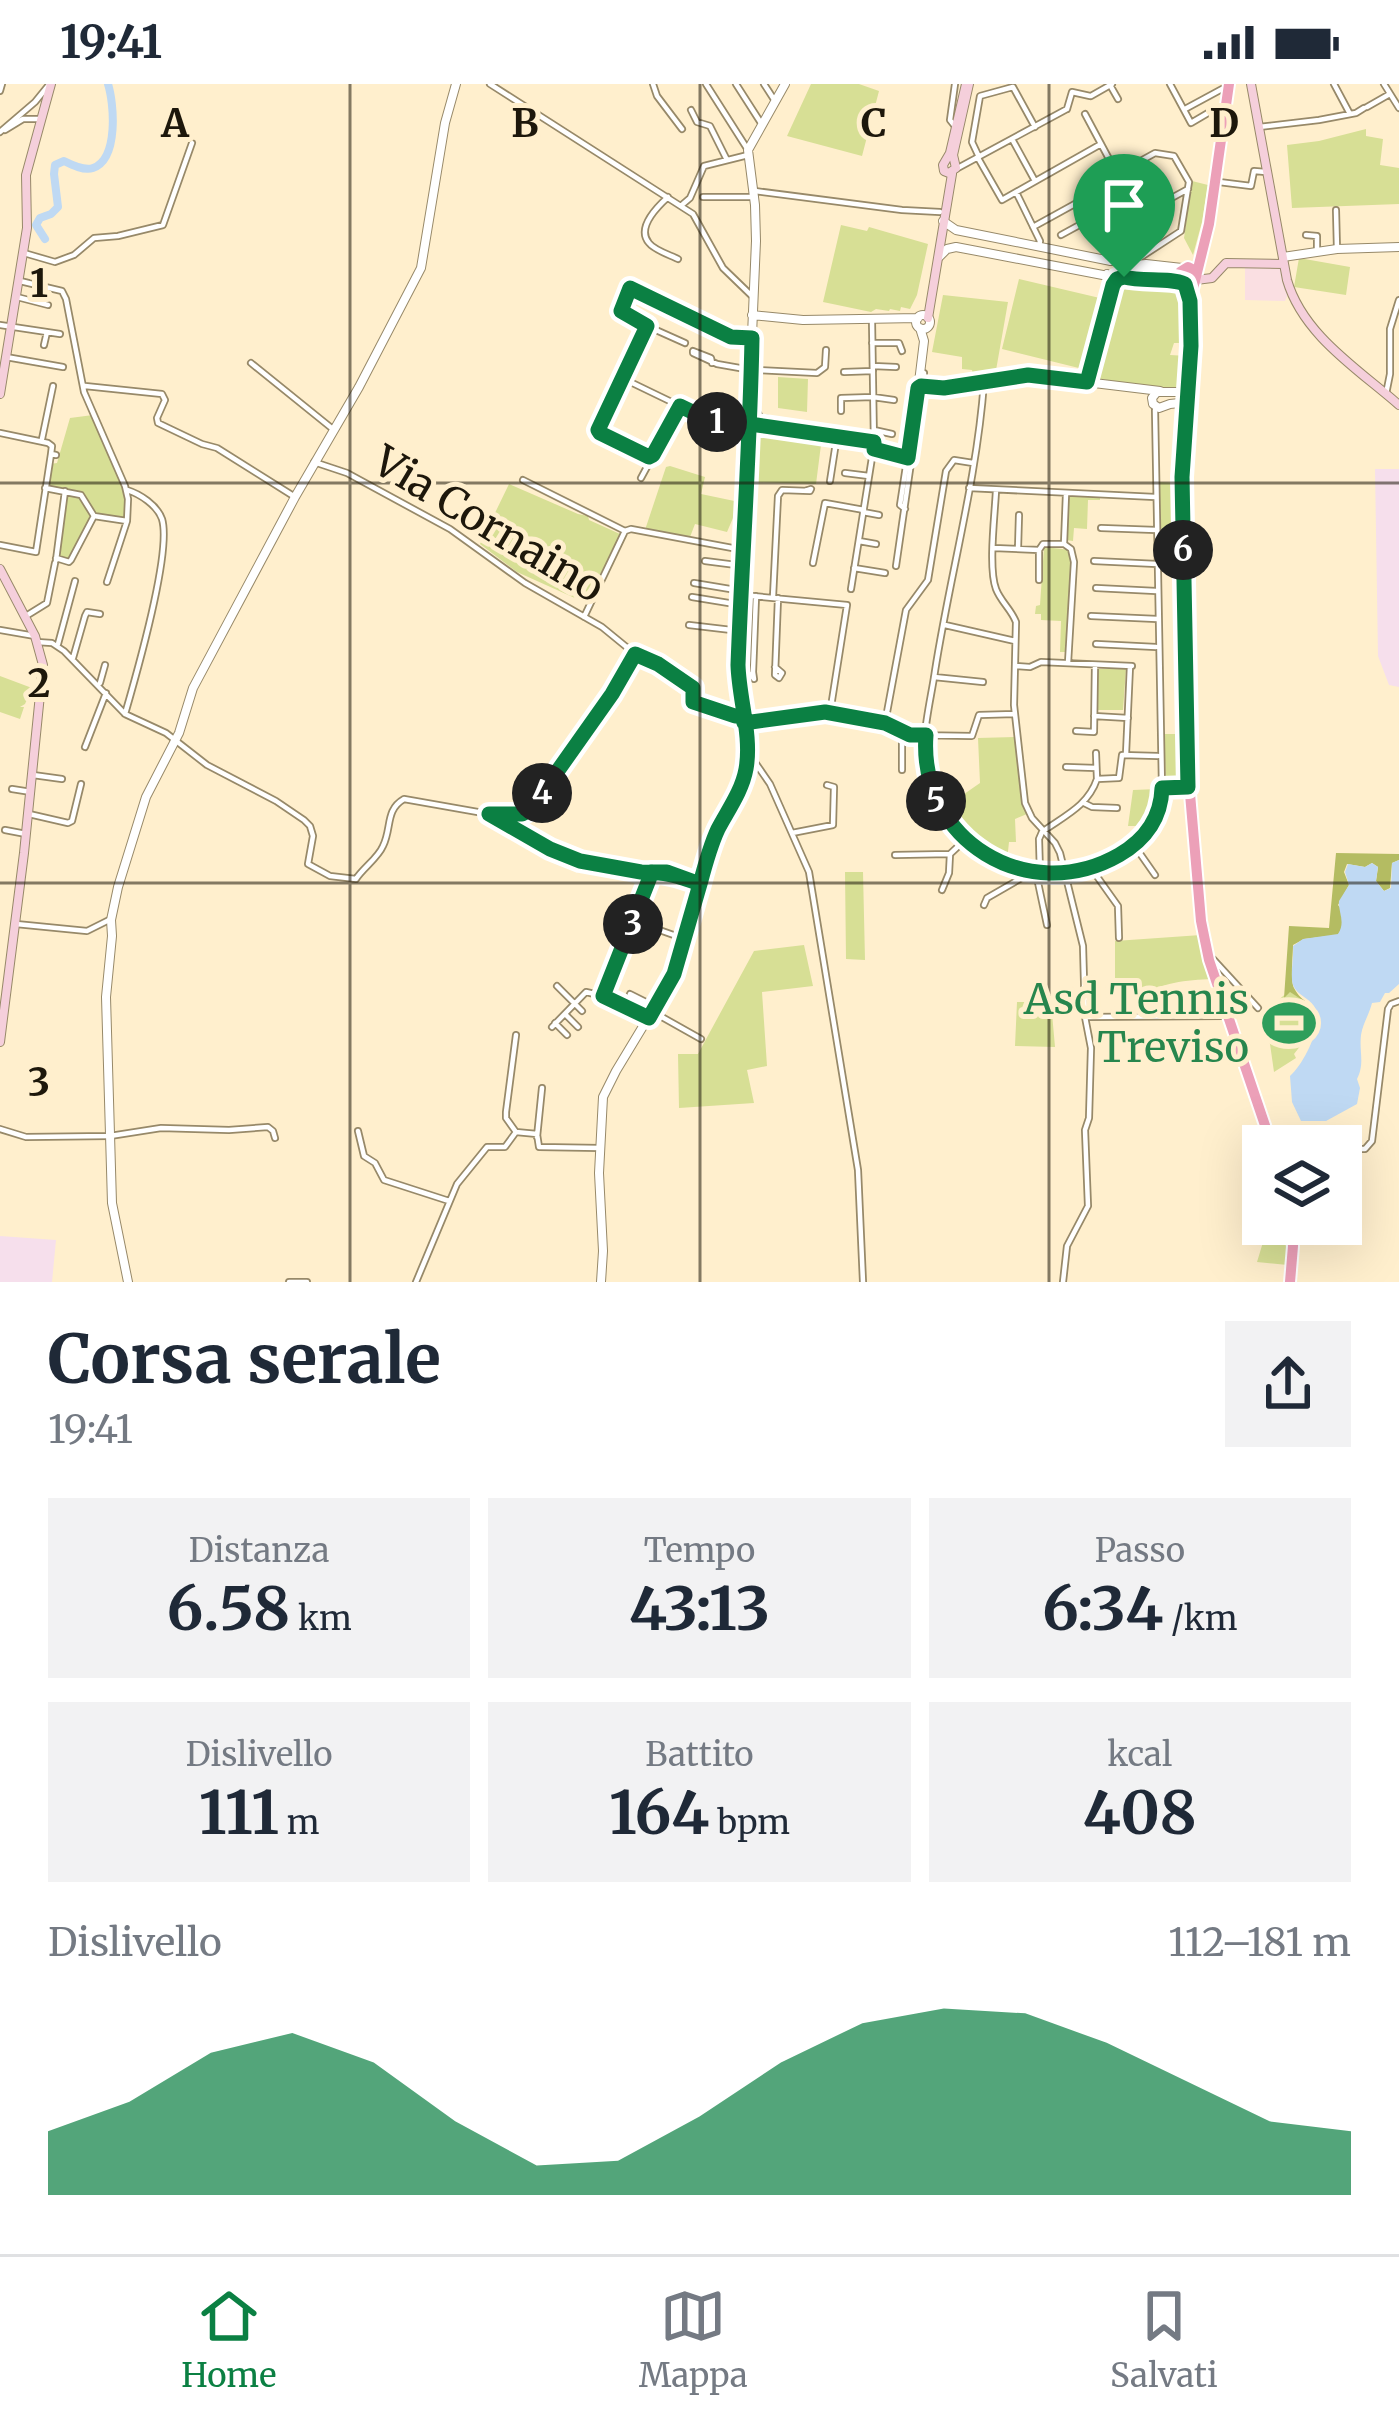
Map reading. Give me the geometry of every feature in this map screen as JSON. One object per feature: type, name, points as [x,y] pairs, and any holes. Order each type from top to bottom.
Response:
[{"type":"main road","points":[[1,386],[27,228],[26,183],[36,119],[51,84]]},
{"type":"main road","points":[[953,167],[956,126],[968,84]]},
{"type":"main road","points":[[923,322],[968,84]]},
{"type":"main road","points":[[1251,84],[1293,298],[1307,322],[1399,405]]},
{"type":"main road","points":[[1226,87],[1203,253],[1192,277],[1190,301],[1191,379],[1182,477],[1188,787],[1208,953],[1265,1125]]},
{"type":"main road","points":[[923,322],[938,256],[941,217]]},
{"type":"main road","points":[[1192,277],[1212,278],[1225,264],[1283,260]]},
{"type":"main road","points":[[0,569],[36,639],[44,676],[0,1041]]},
{"type":"main road","points":[[1290,1282],[1293,1245]]},
{"type":"street","points":[[0,132],[51,84]]},
{"type":"street","points":[[128,1282],[112,1203],[106,997],[111,920],[123,869],[146,797],[176,739],[194,688],[421,268],[455,84]]},
{"type":"street","points":[[490,84],[697,219],[726,273],[755,310],[790,320],[923,322],[920,410],[896,566]]},
{"type":"street","points":[[653,84],[682,129]]},
{"type":"street","points":[[706,84],[748,153],[754,194],[752,332],[757,412],[769,418],[768,427]]},
{"type":"street","points":[[736,84],[761,123]]},
{"type":"street","points":[[764,84],[775,101]]},
{"type":"street","points":[[681,206],[691,196],[704,166],[748,153],[785,84]]},
{"type":"street","points":[[955,84],[950,121],[956,126]]},
{"type":"street","points":[[1014,89],[1022,84]]},
{"type":"street","points":[[1063,84],[1074,95],[1090,96],[1111,84],[1118,99]]},
{"type":"street","points":[[953,167],[979,158],[1067,109],[1074,95],[1072,84]]},
{"type":"street","points":[[1170,84],[1191,122],[1208,113]]},
{"type":"street","points":[[1334,84],[1351,114]]},
{"type":"street","points":[[1384,84],[1399,108]]},
{"type":"street","points":[[1035,127],[1011,86],[979,97],[972,144],[1002,200],[1101,144]]},
{"type":"street","points":[[1184,109],[1226,87]]},
{"type":"street","points":[[1259,127],[1351,114],[1388,95]]},
{"type":"street","points":[[0,132],[16,122],[36,119],[33,110],[24,111]]},
{"type":"street","points":[[691,110],[698,123],[710,126],[727,160]]},
{"type":"street","points":[[1033,227],[1115,182],[1117,174],[1084,114]]},
{"type":"street","points":[[1012,140],[1035,181]]},
{"type":"street","points":[[23,253],[56,262],[74,255],[94,238],[164,225],[192,143]]},
{"type":"street","points":[[1113,281],[1106,266],[1124,262],[1180,233],[1189,180],[1176,157],[1159,152],[1117,174]]},
{"type":"street","points":[[1213,181],[1252,186],[1254,171],[1267,172]]},
{"type":"street","points":[[1104,235],[1188,188]]},
{"type":"street","points":[[1016,192],[1039,246]]},
{"type":"street","points":[[703,197],[754,194],[941,217],[956,230],[1192,277]]},
{"type":"street","points":[[668,197],[652,213],[646,238],[678,259]]},
{"type":"street","points":[[1087,382],[1113,281],[1125,271],[1088,200]]},
{"type":"street","points":[[1336,211],[1337,249]]},
{"type":"street","points":[[1061,235],[1094,217]]},
{"type":"street","points":[[1306,235],[1317,236],[1317,252]]},
{"type":"street","points":[[938,256],[956,247],[1113,281],[1192,277]]},
{"type":"street","points":[[1283,260],[1337,249],[1399,247]]},
{"type":"street","points":[[20,281],[62,291],[83,386],[126,490],[128,521],[107,582]]},
{"type":"street","points":[[685,343],[621,311],[630,288],[731,337],[752,332]]},
{"type":"street","points":[[17,298],[48,304]]},
{"type":"street","points":[[1386,394],[1390,333],[1398,305]]},
{"type":"street","points":[[755,310],[790,320]]},
{"type":"street","points":[[851,589],[874,445],[872,321]]},
{"type":"street","points":[[0,325],[60,334]]},
{"type":"street","points":[[647,326],[598,430],[653,455]]},
{"type":"street","points":[[44,345],[47,332]]},
{"type":"street","points":[[1390,333],[1399,334]]},
{"type":"street","points":[[872,343],[899,343],[902,351]]},
{"type":"street","points":[[601,1282],[604,1094],[674,974],[713,841],[742,785],[748,753],[739,682],[740,631],[758,349]]},
{"type":"street","points":[[712,363],[817,374],[825,367],[826,350]]},
{"type":"street","points":[[4,354],[62,367]]},
{"type":"street","points":[[251,363],[334,430]]},
{"type":"street","points":[[844,371],[896,367]]},
{"type":"street","points":[[1390,374],[1399,376]]},
{"type":"street","points":[[921,384],[932,391],[1028,375],[1178,392],[1191,379]]},
{"type":"street","points":[[622,378],[713,422],[750,422],[837,436],[908,458]]},
{"type":"street","points":[[921,384],[927,381],[940,388]]},
{"type":"street","points":[[984,382],[934,677],[925,766],[932,793],[966,839],[994,859],[1036,873],[1091,868],[1134,845],[1154,822],[1161,802],[1158,404],[1153,395],[1162,392]]},
{"type":"street","points":[[905,509],[900,505],[921,384]]},
{"type":"street","points":[[41,442],[52,386]]},
{"type":"street","points":[[83,386],[158,392],[165,400],[158,421],[217,448],[295,497]]},
{"type":"street","points":[[920,410],[926,398],[940,388]]},
{"type":"street","points":[[1130,388],[1158,404],[1185,407]]},
{"type":"street","points":[[1158,404],[1168,398],[1162,392]]},
{"type":"street","points":[[841,411],[841,398],[894,400]]},
{"type":"street","points":[[641,478],[680,406]]},
{"type":"street","points":[[874,430],[892,434]]},
{"type":"street","points":[[0,434],[52,446],[54,455],[37,552],[0,545]]},
{"type":"street","points":[[830,481],[837,436]]},
{"type":"street","points":[[885,723],[906,610],[928,580],[948,467],[956,460],[973,463]]},
{"type":"street","name":"Via Cornaino","points":[[314,462],[347,473],[451,529],[525,583],[693,688],[693,702],[743,720]]},
{"type":"street","points":[[845,472],[869,476]]},
{"type":"street","points":[[523,480],[625,531],[745,550]]},
{"type":"street","points":[[45,488],[81,496],[94,516],[128,521]]},
{"type":"street","points":[[969,488],[1156,497]]},
{"type":"street","points":[[125,714],[163,540],[162,519],[155,509],[126,490]]},
{"type":"street","points":[[776,667],[778,496],[784,490],[805,491]]},
{"type":"street","points":[[996,490],[994,579],[999,596],[1014,615],[1015,715],[1025,803],[1058,848],[1083,946],[1091,1048],[1085,1130],[1088,1206],[1067,1246],[1063,1282]]},
{"type":"street","points":[[25,616],[47,603],[65,491]]},
{"type":"street","points":[[1064,544],[1066,494]]},
{"type":"street","points":[[814,563],[825,503],[879,515]]},
{"type":"street","points":[[1018,514],[1018,549]]},
{"type":"street","points":[[56,560],[71,560],[94,516]]},
{"type":"street","points":[[1101,528],[1156,530]]},
{"type":"street","points":[[584,617],[625,531]]},
{"type":"street","points":[[859,541],[876,544]]},
{"type":"street","points":[[1040,580],[1043,544],[1064,544],[1071,549],[1068,663]]},
{"type":"street","points":[[994,548],[1039,550]]},
{"type":"street","points":[[705,561],[744,566]]},
{"type":"street","points":[[1094,561],[1157,564]]},
{"type":"street","points":[[854,568],[885,573]]},
{"type":"street","points":[[57,646],[75,581]]},
{"type":"street","points":[[694,583],[742,597]]},
{"type":"street","points":[[1096,589],[1157,591]]},
{"type":"street","points":[[692,597],[756,596],[847,605],[830,713]]},
{"type":"street","points":[[753,672],[756,596]]},
{"type":"street","points":[[72,660],[87,612],[100,614]]},
{"type":"street","points":[[1091,616],[1158,619]]},
{"type":"street","points":[[688,625],[740,631]]},
{"type":"street","points":[[943,625],[1015,641]]},
{"type":"street","points":[[0,631],[57,646],[125,714],[176,739],[207,765],[304,820],[314,836],[308,864],[330,876],[356,879],[380,853],[391,810],[402,799],[489,814],[530,810],[635,654]]},
{"type":"street","points":[[1096,644],[1159,647]]},
{"type":"street","points":[[1015,666],[1032,667],[1039,662],[1131,666],[1126,754]]},
{"type":"street","points":[[99,686],[105,665]]},
{"type":"street","points":[[1076,731],[1094,732],[1095,665]]},
{"type":"street","points":[[934,677],[983,682]]},
{"type":"street","points":[[85,747],[106,693]]},
{"type":"street","points":[[743,720],[830,713],[885,723],[902,732],[972,736],[979,715],[1015,715]]},
{"type":"street","points":[[1094,716],[1128,718]]},
{"type":"street","points":[[902,732],[902,770]]},
{"type":"street","points":[[748,753],[770,784],[809,872],[858,1170],[863,1282]]},
{"type":"street","points":[[1047,925],[1036,873],[1039,837],[1090,796],[1097,778],[1096,753]]},
{"type":"street","points":[[1097,778],[1119,778],[1121,757],[1126,754],[1161,756]]},
{"type":"street","points":[[1066,767],[1096,768]]},
{"type":"street","points":[[33,776],[62,779]]},
{"type":"street","points":[[29,814],[72,821],[81,784]]},
{"type":"street","points":[[792,833],[835,822],[834,787],[827,785]]},
{"type":"street","points":[[1162,788],[1188,787]]},
{"type":"street","points":[[12,790],[31,791]]},
{"type":"street","points":[[1084,803],[1117,808]]},
{"type":"street","points":[[489,814],[580,861],[667,872],[700,884]]},
{"type":"street","points":[[5,830],[26,834]]},
{"type":"street","points":[[895,855],[950,854],[966,839]]},
{"type":"street","points":[[1134,845],[1156,875]]},
{"type":"street","points":[[942,890],[950,873],[950,854]]},
{"type":"street","points":[[1091,868],[1118,906],[1119,938]]},
{"type":"street","points":[[603,996],[652,872]]},
{"type":"street","points":[[985,904],[987,898],[1036,873]]},
{"type":"street","points":[[1000,892],[1006,902]]},
{"type":"street","points":[[16,925],[87,931],[111,920]]},
{"type":"street","points":[[634,920],[684,939]]},
{"type":"street","points":[[1208,953],[1258,1008]]},
{"type":"street","points":[[557,986],[582,1011]]},
{"type":"street","points":[[567,1035],[553,1025],[586,992],[652,1012]]},
{"type":"street","points":[[630,994],[701,1039]]},
{"type":"street","points":[[1050,999],[1085,999]]},
{"type":"street","points":[[1362,1149],[1372,1141],[1388,1009],[1399,1001]]},
{"type":"street","points":[[565,1013],[578,1027]]},
{"type":"street","points":[[1085,1017],[1228,1016]]},
{"type":"street","points":[[516,1035],[506,1118],[516,1132],[538,1137]]},
{"type":"street","points":[[542,1088],[539,1147],[600,1148]]},
{"type":"street","points":[[0,1129],[26,1138],[110,1136],[161,1128],[268,1127],[274,1138]]},
{"type":"street","points":[[358,1131],[364,1156],[375,1163],[384,1180],[448,1201]]},
{"type":"street","points":[[416,1282],[457,1184],[487,1147],[506,1147],[516,1132]]},
{"type":"street","points":[[289,1282],[307,1282]]},
{"type":"shaded area","points":[[1282,267],[1288,294],[1285,301],[1245,300],[1245,268]]},
{"type":"shaded area","points":[[1375,469],[1399,469],[1399,687],[1389,685],[1378,656]]},
{"type":"shaded area","points":[[0,1236],[56,1240],[52,1282],[0,1282]]},
{"type":"green space","points":[[811,84],[859,84],[879,91],[862,156],[787,136]]},
{"type":"green space","points":[[1366,129],[1366,136],[1383,139],[1380,165],[1399,168],[1399,204],[1292,208],[1287,145]]},
{"type":"green space","points":[[1192,181],[1208,185],[1193,255],[1184,238]]},
{"type":"green space","points":[[1131,224],[1140,238],[1133,245],[1138,255],[1118,254],[1109,237]]},
{"type":"green space","points":[[841,225],[867,231],[869,227],[928,244],[910,309],[871,312],[823,302]]},
{"type":"green space","points":[[1299,258],[1350,267],[1346,295],[1294,287]]},
{"type":"green space","points":[[1019,279],[1104,299],[1087,370],[1002,349]]},
{"type":"green space","points":[[1126,282],[1183,292],[1187,343],[1174,343],[1170,355],[1187,356],[1183,386],[1174,390],[1094,378],[1117,285]]},
{"type":"green space","points":[[943,295],[1008,302],[995,376],[974,380],[972,370],[962,369],[962,357],[932,352]]},
{"type":"green space","points":[[778,377],[808,379],[807,412],[778,408]]},
{"type":"green space","points":[[93,415],[126,489],[127,521],[94,516],[71,560],[56,558],[65,492],[45,488],[50,464],[57,463],[70,418]]},
{"type":"green space","points":[[758,427],[822,437],[816,484],[752,482]]},
{"type":"green space","points":[[670,466],[705,477],[701,494],[744,503],[743,521],[733,518],[727,532],[695,524],[690,537],[644,533]]},
{"type":"green space","points":[[1158,482],[1179,483],[1180,548],[1160,549]]},
{"type":"green space","points":[[509,484],[620,534],[586,603],[517,572],[480,544]]},
{"type":"green space","points":[[1067,496],[1100,497],[1088,500],[1087,529],[1074,528],[1073,541],[1066,540]]},
{"type":"green space","points":[[1044,547],[1071,550],[1068,652],[1060,652],[1061,621],[1041,620],[1041,614],[1035,614],[1040,605]]},
{"type":"green space","points":[[1098,669],[1126,669],[1123,710],[1097,710]]},
{"type":"green space","points":[[0,676],[32,688],[20,707],[24,707],[20,719],[0,712]]},
{"type":"green space","points":[[1164,734],[1178,734],[1182,784],[1166,784]]},
{"type":"green space","points":[[1015,737],[1027,814],[1015,819],[1016,842],[1009,842],[1007,861],[972,838],[944,808],[980,783],[978,738]]},
{"type":"green space","points":[[1158,789],[1148,826],[1128,826],[1133,790]]},
{"type":"green space","points":[[1336,853],[1399,854],[1399,860],[1392,863],[1390,888],[1384,891],[1376,881],[1378,867],[1347,864],[1344,872],[1349,885],[1338,905],[1342,928],[1338,935],[1293,945],[1293,984],[1314,1009],[1317,1032],[1308,1004],[1290,992],[1284,998],[1289,926],[1329,928]]},
{"type":"green space","points":[[845,872],[863,872],[865,960],[846,959]]},
{"type":"green space","points":[[1201,935],[1213,979],[1174,983],[1138,998],[1125,982],[1115,982],[1115,941]]},
{"type":"green space","points":[[804,945],[813,986],[762,992],[767,1066],[747,1070],[754,1103],[679,1108],[678,1054],[698,1054],[754,951]]},
{"type":"green space","name":"Asd Tennis Treviso","points":[[1289,991],[1308,1004],[1317,1032],[1305,1040],[1296,1058],[1274,1072],[1261,1015]]},
{"type":"green space","points":[[1017,1002],[1051,1002],[1055,1047],[1015,1046]]},
{"type":"green space","points":[[1262,1245],[1286,1245],[1288,1265],[1257,1262]]},
{"type":"water","points":[[1399,860],[1399,984],[1380,1002],[1372,1003],[1363,1027],[1357,1104],[1326,1121],[1301,1121],[1292,1102],[1290,1076],[1311,1044],[1317,1014],[1293,985],[1293,946],[1303,939],[1338,934],[1342,921],[1339,901],[1349,885],[1348,864],[1378,867],[1376,881],[1384,891],[1391,888],[1392,863]]},
{"type":"waterway","points":[[45,239],[36,225],[58,207],[55,165],[64,161],[93,168],[107,154],[113,117],[108,84]]},
{"type":"place","name":"Asd Tennis Treviso","points":[[1289,1023]]},
{"type":"route","points":[[1124,277],[1113,285],[1087,382],[1028,375],[944,388],[921,386],[908,458],[874,449],[874,442],[750,424],[750,420],[713,422],[680,406],[649,457],[600,433],[647,326],[621,311],[630,288],[731,337],[752,338],[750,420],[748,477],[738,665],[739,692],[742,716],[748,744],[748,753],[742,785],[713,841],[700,884],[667,872],[652,872],[603,996],[649,1018],[674,974],[700,884],[667,872],[580,861],[489,814],[530,810],[635,654],[693,688],[693,702],[742,716],[744,723],[825,712],[926,735],[927,776],[944,814],[972,844],[1024,871],[1066,873],[1110,860],[1150,829],[1162,788],[1188,787],[1182,477],[1191,379],[1190,301],[1185,284],[1177,281],[1124,277]]}]
